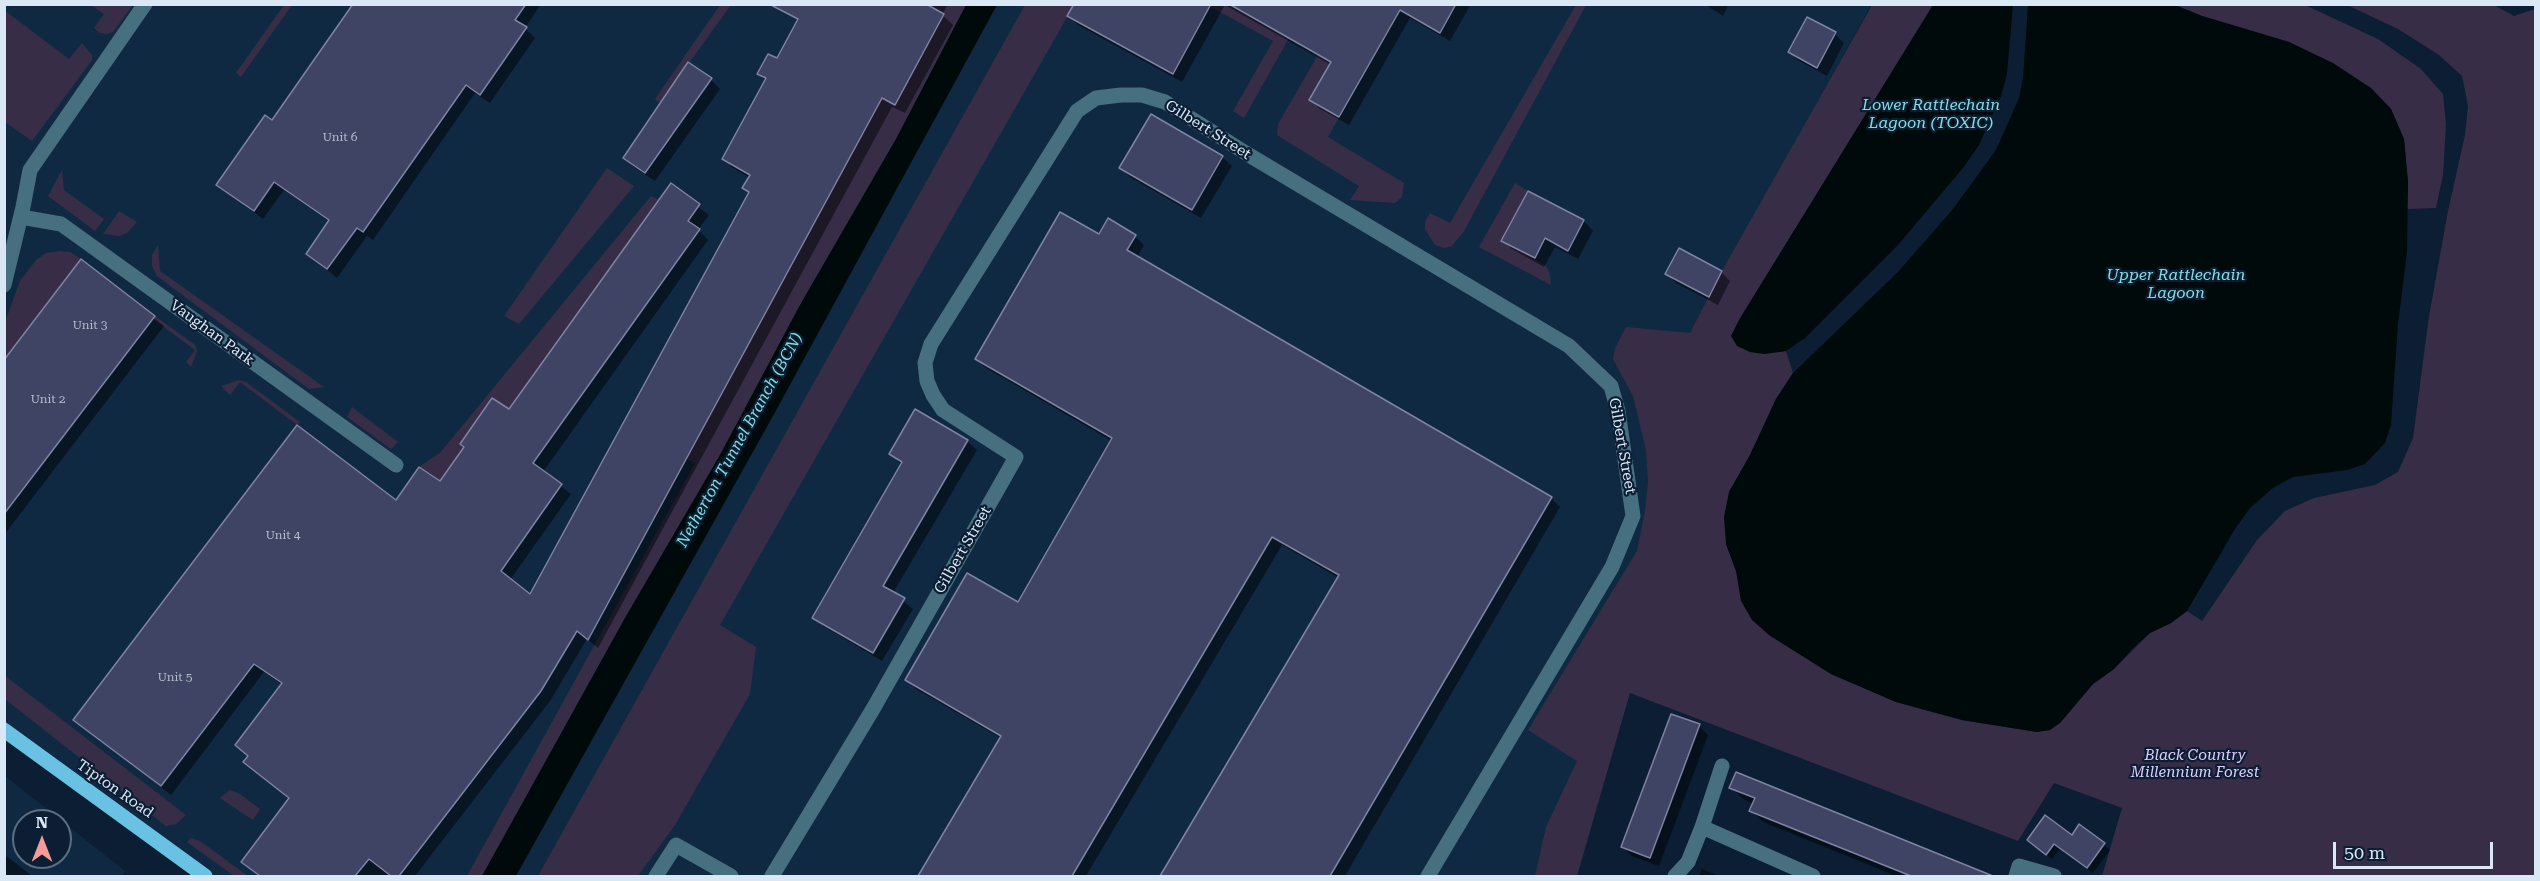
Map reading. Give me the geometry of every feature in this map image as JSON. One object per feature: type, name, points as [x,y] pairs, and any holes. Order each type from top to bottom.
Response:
[{"type":"main road","name":"Tipton Road","points":[[4,730],[205,876]]},
{"type":"street","points":[[4,285],[30,170],[145,4]]},
{"type":"street","name":"Gilbert Street","points":[[772,876],[873,709],[1016,457],[943,410],[933,396],[927,381],[925,363],[931,344],[1077,111],[1096,98],[1121,94],[1142,95],[1165,102],[1249,155],[1569,346],[1611,386],[1618,411],[1633,516],[1612,567],[1428,876]]},
{"type":"street","name":"Vaughan Park","points":[[21,217],[61,224],[396,465]]},
{"type":"street","points":[[1675,876],[1688,862],[1702,828],[1722,766]]},
{"type":"street","points":[[1702,828],[1813,876]]},
{"type":"street","points":[[656,876],[676,845],[731,876]]},
{"type":"street","points":[[2016,876],[2019,866],[2054,876]]},
{"type":"shaded area","points":[[4,5],[1871,5],[1690,333],[1658,471],[1554,876],[205,876],[5,730]]},
{"type":"shaded area","points":[[4,775],[47,809],[12,809],[12,869],[72,869],[72,829],[125,871],[122,876],[5,876]]},
{"type":"green space","points":[[91,5],[133,5],[113,32],[106,34],[94,28],[104,14]]},
{"type":"green space","points":[[284,5],[292,5],[241,77],[236,73]]},
{"type":"green space","points":[[720,5],[731,5],[660,103],[655,99]]},
{"type":"green space","points":[[933,5],[966,5],[896,139],[800,305],[720,455],[625,618],[482,876],[467,876],[695,463],[687,459],[882,98],[895,105],[944,15],[932,7]]},
{"type":"green space","points":[[1025,5],[1074,5],[720,625],[756,647],[750,694],[675,825],[638,876],[538,876]]},
{"type":"green space","points":[[1188,5],[1229,5],[1289,38],[1244,118],[1233,111],[1273,41],[1211,7],[1206,14]]},
{"type":"green space","points":[[1576,5],[1586,5],[1464,231],[1452,246],[1444,248],[1435,245],[1425,229],[1425,222],[1430,213],[1450,223]]},
{"type":"green space","name":"Black Country Millennium Forest","points":[[1872,5],[1933,5],[1739,320],[1764,354],[1786,351],[1793,373],[1776,399],[1750,455],[1729,492],[1726,544],[1736,571],[1769,635],[1831,674],[1896,702],[1962,720],[2037,732],[2060,723],[2093,684],[2114,669],[2150,633],[2171,623],[2187,611],[2202,621],[2257,540],[2285,511],[2314,498],[2375,485],[2398,472],[2413,438],[2429,316],[2448,211],[2465,135],[2468,106],[2462,76],[2439,55],[2398,29],[2347,5],[2494,5],[2514,16],[2535,9],[2535,876],[2102,876],[2122,808],[2054,783],[2018,841],[1630,693],[1577,876],[1535,876],[1546,827],[1577,761],[1528,730],[1637,551],[1645,511],[1648,482],[1646,450],[1633,396],[1613,359],[1615,348],[1626,327],[1690,333],[1722,271]]},
{"type":"green space","points":[[2175,5],[2305,5],[2378,39],[2421,69],[2443,94],[2446,124],[2443,175],[2436,208],[2407,209],[2408,182],[2404,139],[2391,109],[2371,88],[2289,42],[2202,16]]},
{"type":"green space","points":[[4,10],[69,59],[82,43],[92,55],[92,60],[32,141],[5,122]]},
{"type":"green space","points":[[1318,55],[1331,62],[1309,100],[1339,117],[1328,137],[1404,183],[1402,197],[1395,203],[1350,200],[1359,186],[1277,135],[1278,124]]},
{"type":"green space","points":[[607,168],[634,186],[519,324],[504,316]]},
{"type":"green space","points":[[62,170],[64,190],[104,219],[95,231],[48,196]]},
{"type":"green space","points":[[1515,183],[1528,191],[1501,240],[1546,266],[1550,274],[1551,285],[1479,247]]},
{"type":"green space","points":[[651,196],[659,200],[509,409],[492,398],[460,444],[477,455],[465,471],[453,462],[440,481],[419,467],[440,453]]},
{"type":"green space","points":[[119,211],[137,222],[127,233],[120,236],[103,234]]},
{"type":"green space","points":[[158,245],[160,271],[324,387],[309,389],[157,276],[152,266],[152,255]]},
{"type":"green space","points":[[70,252],[81,259],[5,360],[5,322],[20,281],[36,260],[46,253]]},
{"type":"green space","points":[[155,316],[195,345],[197,351],[191,367],[186,362],[195,350],[153,319]]},
{"type":"green space","points":[[239,380],[246,382],[300,422],[297,425],[240,382],[230,395],[221,386]]},
{"type":"green space","points":[[352,407],[398,442],[391,449],[347,417]]},
{"type":"green space","points":[[4,675],[186,815],[176,824],[166,826],[5,699]]},
{"type":"green space","points":[[230,790],[240,794],[260,809],[253,820],[220,798]]},
{"type":"green space","points":[[191,838],[200,841],[248,876],[234,876],[187,842]]},
{"type":"water","name":"Netherton Tunnel Branch (BCN)","points":[[966,5],[997,5],[773,416],[516,876],[482,876],[625,618],[720,455],[800,305],[896,139]]},
{"type":"water","name":"Lower Rattlechain Lagoon (TOXIC)","points":[[1933,5],[2013,5],[2007,74],[2001,96],[1979,145],[1963,168],[1897,246],[1805,338],[1786,351],[1764,354],[1750,352],[1737,346],[1731,336],[1739,320]]},
{"type":"water","name":"Upper Rattlechain Lagoon","points":[[2028,5],[2175,5],[2202,16],[2289,42],[2333,63],[2371,88],[2391,109],[2404,139],[2408,182],[2407,252],[2398,324],[2391,425],[2385,443],[2365,464],[2347,470],[2293,477],[2273,488],[2250,508],[2235,529],[2187,611],[2171,623],[2150,633],[2114,669],[2093,684],[2060,723],[2050,730],[2037,732],[1962,720],[1896,702],[1831,674],[1769,635],[1752,620],[1741,601],[1736,571],[1726,544],[1724,517],[1729,492],[1750,455],[1776,399],[1793,373],[1898,272],[1953,209],[1996,150],[2019,98],[2023,78]]},
{"type":"building","points":[[353,4],[526,4],[515,20],[527,27],[480,95],[466,85],[363,232],[357,228],[327,269],[306,254],[329,220],[274,182],[254,211],[216,185],[265,115],[272,120]]},
{"type":"building","points":[[769,4],[926,4],[944,14],[895,105],[882,98],[588,640],[577,631],[541,691],[399,876],[391,876],[369,859],[355,876],[260,876],[241,862],[289,798],[243,762],[248,756],[235,745],[282,683],[254,664],[161,786],[73,720],[297,425],[396,500],[419,467],[440,481],[464,447],[460,444],[492,398],[509,409],[671,183],[700,204],[688,221],[700,229],[533,463],[562,484],[501,571],[530,594],[749,192],[742,188],[750,175],[722,159],[766,78],[757,74],[768,54],[777,58],[798,19]]},
{"type":"building","points":[[1074,4],[1211,4],[1173,74],[1067,16]]},
{"type":"building","points":[[1229,4],[1456,4],[1440,33],[1400,10],[1339,117],[1309,100],[1331,62]]},
{"type":"building","points":[[1807,17],[1836,32],[1817,68],[1788,52]]},
{"type":"building","points":[[688,62],[712,78],[645,173],[623,158]]},
{"type":"building","points":[[1151,114],[1223,156],[1192,210],[1119,168]]},
{"type":"building","points":[[1528,191],[1584,220],[1568,251],[1545,238],[1535,258],[1501,241]]},
{"type":"building","points":[[1060,212],[1099,234],[1108,218],[1136,235],[1127,250],[1552,497],[1330,876],[1160,876],[1339,575],[1272,537],[1072,876],[918,876],[1001,736],[905,680],[967,573],[1018,602],[1112,438],[975,359]]},
{"type":"building","points":[[1679,248],[1722,271],[1709,297],[1665,274]]},
{"type":"building","points":[[81,259],[155,316],[4,514],[4,360]]},
{"type":"building","points":[[915,409],[968,440],[883,586],[905,598],[873,653],[812,618],[902,462],[889,454]]},
{"type":"building","points":[[1671,714],[1700,724],[1650,858],[1621,847]]},
{"type":"building","points":[[1736,772],[1993,876],[1911,876],[1749,811],[1755,798],[1729,788]]},
{"type":"building","points":[[2045,815],[2072,835],[2079,824],[2105,843],[2087,868],[2054,844],[2046,855],[2027,840]]}]
